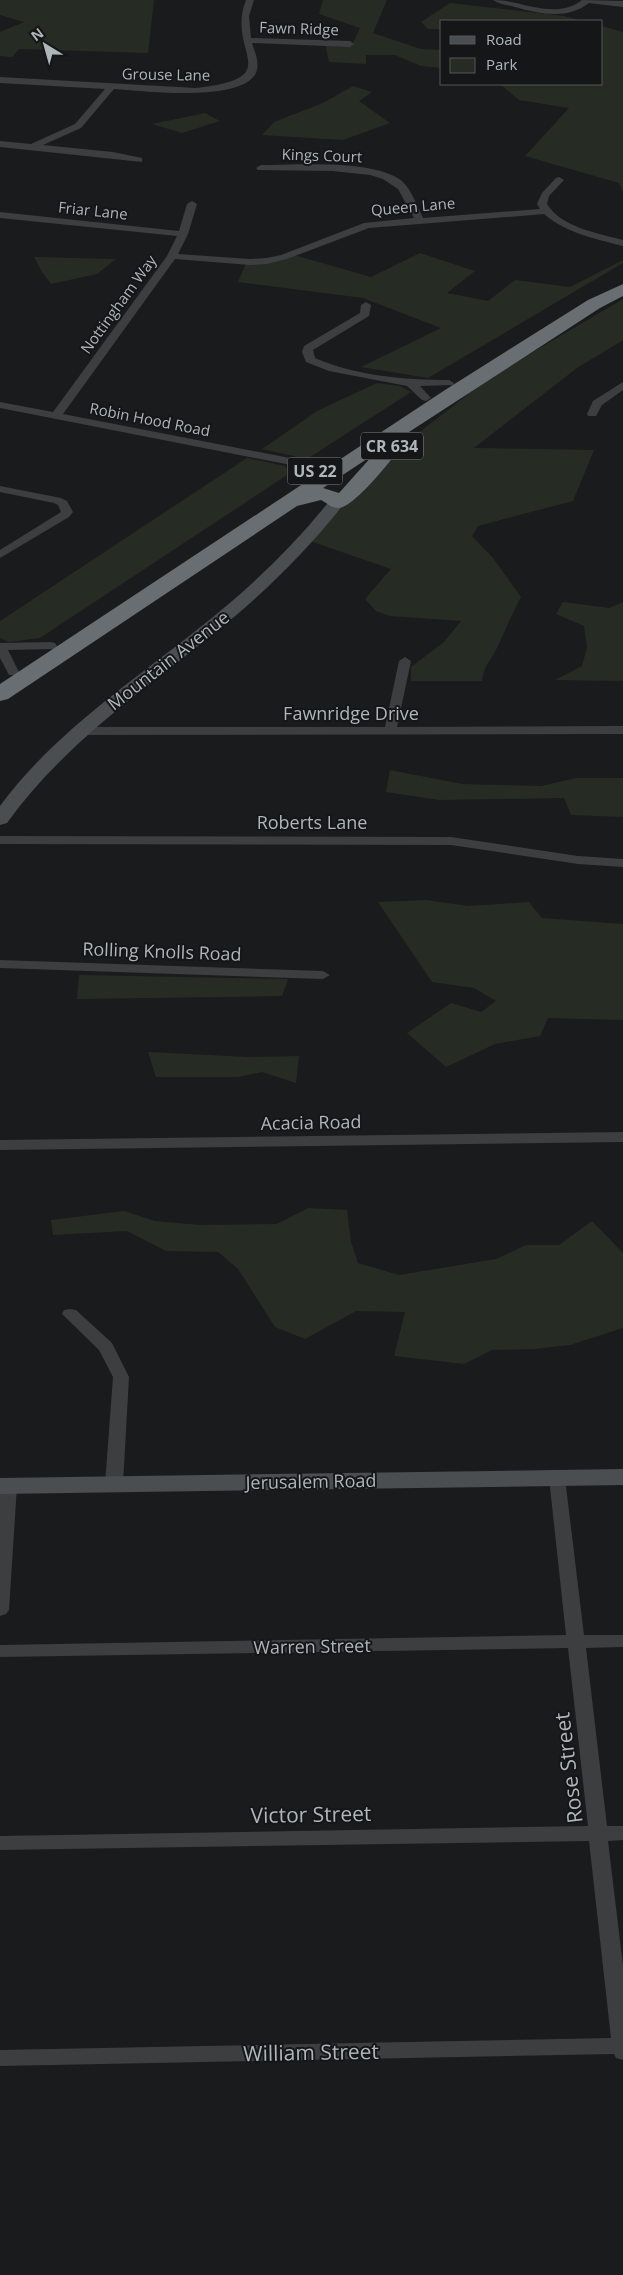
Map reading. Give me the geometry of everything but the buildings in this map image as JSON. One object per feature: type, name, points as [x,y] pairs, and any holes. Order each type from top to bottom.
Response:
[{"type":"highway","name":"US 22","points":[[0,694],[286,504],[559,314],[623,279]]},
{"type":"highway","name":"US 22","points":[[6,676],[300,470],[333,460],[426,398],[451,388],[623,289]]},
{"type":"highway","name":"CR 634","points":[[337,502],[346,497],[383,454],[451,388]]},
{"type":"highway","points":[[286,504],[317,494],[330,496],[337,502]]},
{"type":"street","name":"Grouse Lane","points":[[0,80],[189,92],[232,85],[249,76],[254,68],[254,62],[243,26],[250,0]]},
{"type":"street","points":[[497,0],[549,12],[576,10],[588,0],[623,4]]},
{"type":"street","name":"Fawn Ridge","points":[[248,40],[350,44]]},
{"type":"street","points":[[32,146],[78,126],[111,87]]},
{"type":"street","points":[[0,144],[32,146],[139,160]]},
{"type":"street","name":"Kings Court","points":[[261,168],[347,170],[382,175],[391,178],[401,187],[420,220]]},
{"type":"street","points":[[559,180],[545,195],[542,204],[545,211],[570,227],[623,243]]},
{"type":"street","name":"Nottingham Way","points":[[56,416],[172,256],[183,234],[192,204]]},
{"type":"street","name":"Queen Lane","points":[[172,256],[259,262],[284,256],[367,225],[545,211]]},
{"type":"street","name":"Friar Lane","points":[[0,215],[183,234]]},
{"type":"street","points":[[366,305],[365,314],[314,343],[308,348],[307,356],[317,364],[329,368],[410,383],[451,388]]},
{"type":"street","points":[[410,383],[426,398]]},
{"type":"street","points":[[592,414],[597,403],[623,385]]},
{"type":"street","name":"Robin Hood Road","points":[[0,405],[300,470]]},
{"type":"street","points":[[0,489],[57,500],[63,503],[66,512],[65,516],[0,555]]},
{"type":"street","name":"Mountain Avenue","points":[[0,819],[38,769],[79,730],[228,614],[257,588],[306,538],[337,502]]},
{"type":"street","points":[[6,676],[1,647],[51,646]]},
{"type":"street","points":[[390,731],[405,660]]},
{"type":"street","name":"Fawnridge Drive","points":[[79,730],[623,730]]},
{"type":"street","name":"Roberts Lane","points":[[0,840],[451,841],[578,860],[623,863]]},
{"type":"street","name":"Rolling Knolls Road","points":[[0,964],[323,975]]},
{"type":"street","name":"Acacia Road","points":[[0,1145],[623,1137]]},
{"type":"street","points":[[70,1314],[106,1347],[121,1377],[114,1484]]},
{"type":"street","name":"Jerusalem Road","points":[[4,1486],[623,1477]]},
{"type":"street","name":"Rose Street","points":[[557,1478],[623,2048]]},
{"type":"street","points":[[0,1610],[4,1486]]},
{"type":"street","name":"Warren Street","points":[[0,1651],[623,1641]]},
{"type":"street","name":"Victor Street","points":[[0,1843],[623,1833]]},
{"type":"street","name":"William Street","points":[[0,2058],[623,2048]]},
{"type":"green space","points":[[0,0],[154,0],[148,53],[19,49],[12,57],[0,56],[0,32],[24,22],[0,15]]},
{"type":"green space","points":[[323,0],[387,0],[373,33],[421,49],[440,50],[440,68],[421,66],[395,55],[366,55],[366,64],[329,62],[325,44],[352,45],[360,28],[319,14]]},
{"type":"green space","points":[[450,3],[564,16],[579,20],[440,20],[440,29],[428,29],[421,22]]},
{"type":"green space","points":[[603,26],[623,32],[623,192],[619,183],[525,156],[569,108],[519,100],[501,85],[603,85]]},
{"type":"green space","points":[[353,86],[372,92],[359,101],[390,123],[343,140],[262,135],[274,122],[323,103]]},
{"type":"green space","points":[[205,113],[220,121],[182,133],[152,124]]},
{"type":"green space","points":[[420,253],[475,271],[447,293],[488,301],[515,280],[570,287],[623,260],[623,263],[428,378],[361,367],[441,328],[363,298],[238,282],[247,261],[294,255],[371,277]]},
{"type":"green space","points":[[34,257],[116,259],[97,274],[51,284]]},
{"type":"green space","points":[[623,299],[623,340],[577,368],[474,448],[594,450],[573,501],[478,526],[472,536],[493,558],[521,597],[486,668],[482,681],[411,681],[411,667],[444,642],[461,621],[390,616],[376,611],[365,599],[391,569],[310,541],[390,455],[489,378]]},
{"type":"green space","points":[[377,383],[400,386],[411,392],[307,459],[262,449],[317,411]]},
{"type":"green space","points":[[247,458],[285,466],[290,473],[40,638],[9,642],[0,638],[0,621]]},
{"type":"green space","points":[[563,602],[609,608],[623,602],[623,681],[555,680],[582,666],[587,647],[584,626],[556,614]]},
{"type":"green space","points":[[390,770],[462,784],[541,786],[576,778],[623,778],[623,817],[571,815],[564,798],[439,800],[386,792]]},
{"type":"green space","points":[[426,900],[468,906],[529,902],[542,918],[623,924],[623,1020],[548,1018],[540,1036],[495,1044],[446,1067],[407,1033],[451,1003],[481,1012],[496,1001],[474,988],[432,982],[378,902]]},
{"type":"green space","points":[[79,975],[288,979],[282,996],[77,999]]},
{"type":"green space","points":[[148,1052],[248,1057],[299,1056],[296,1083],[262,1072],[238,1077],[156,1077]]},
{"type":"green space","points":[[308,1208],[347,1210],[351,1242],[358,1263],[399,1275],[496,1259],[526,1245],[559,1245],[592,1221],[623,1253],[623,1328],[570,1345],[535,1349],[492,1350],[464,1364],[394,1356],[405,1312],[356,1311],[305,1339],[275,1327],[238,1269],[218,1252],[166,1251],[127,1231],[53,1235],[51,1220],[124,1211],[155,1221],[200,1225],[277,1224]]}]
